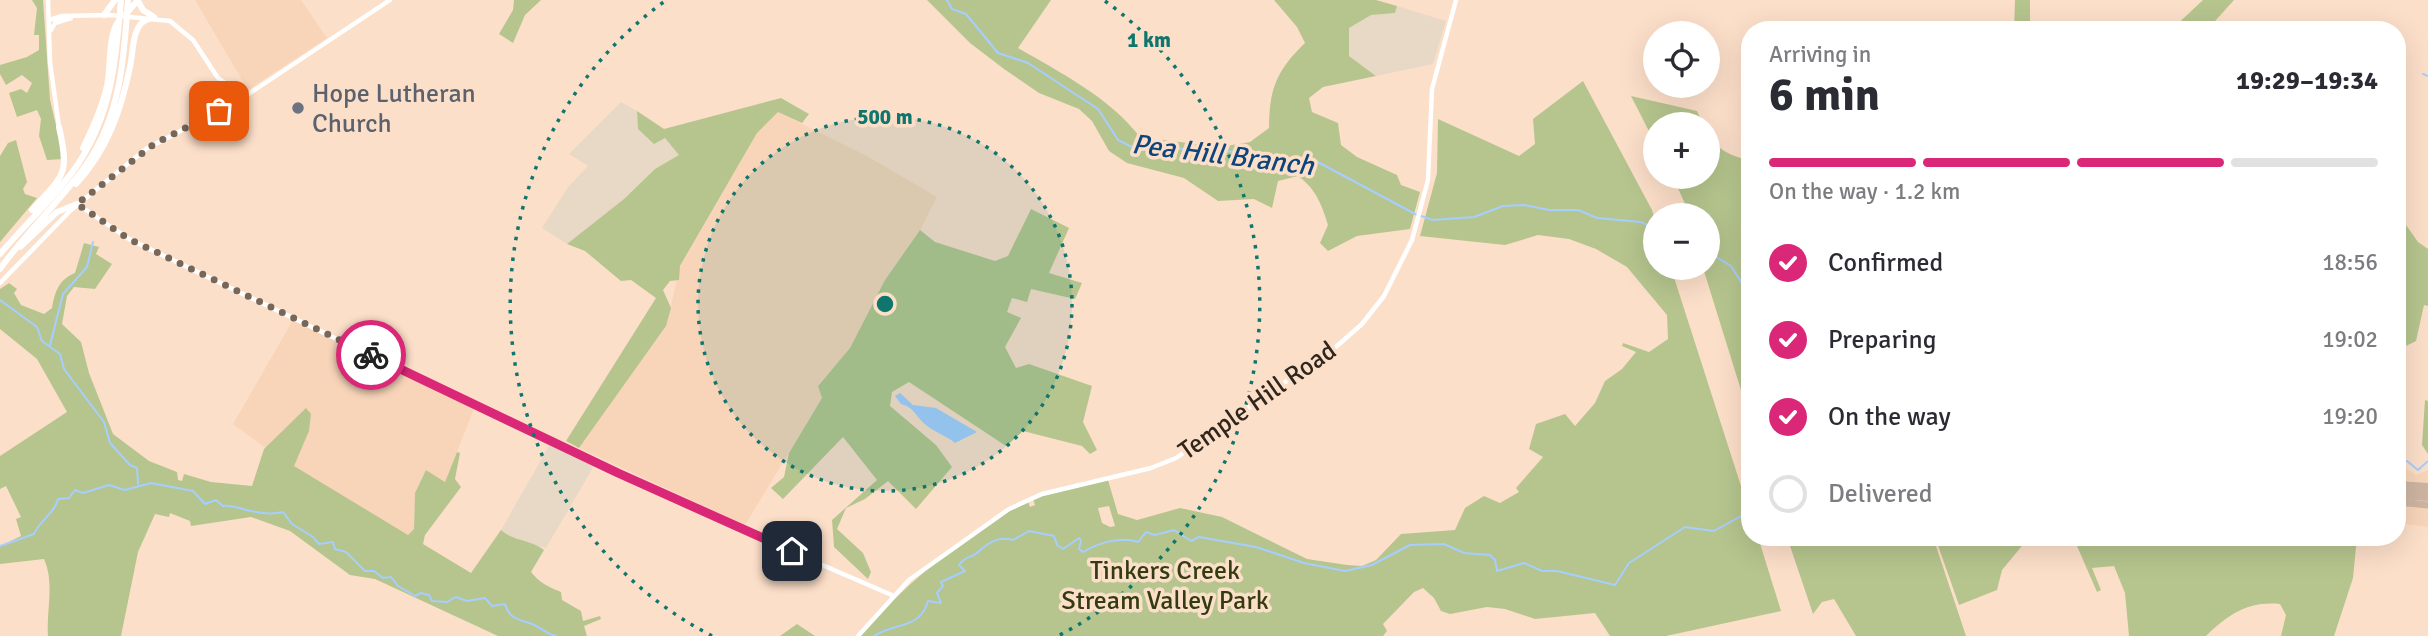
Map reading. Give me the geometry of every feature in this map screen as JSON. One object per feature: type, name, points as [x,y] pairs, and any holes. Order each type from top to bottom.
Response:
[{"type":"highway","points":[[68,177],[101,107],[111,65],[112,32],[138,0],[143,10],[154,17]]},
{"type":"highway","points":[[121,1],[124,16],[132,23],[135,34]]},
{"type":"highway","points":[[104,15],[121,1]]},
{"type":"highway","points":[[0,269],[84,168],[102,137],[118,94],[123,28],[121,1]]},
{"type":"highway","points":[[46,213],[87,173],[112,131],[126,86],[135,34],[142,22],[154,17]]},
{"type":"highway","points":[[0,251],[68,177],[92,141],[105,111],[123,28]]},
{"type":"highway","points":[[0,251],[65,170],[66,159],[59,127]]},
{"type":"highway","points":[[0,269],[47,219],[77,204]]},
{"type":"main road","points":[[0,284],[39,239],[77,204],[154,144],[231,105],[390,0]]},
{"type":"main road","name":"Temple Hill Road","points":[[858,636],[918,573],[1017,504],[1042,494],[1151,468],[1186,453],[1337,346],[1362,324],[1397,274],[1417,225],[1428,180],[1432,89],[1456,0]]},
{"type":"main road","points":[[48,3],[56,17]]},
{"type":"main road","points":[[48,3],[59,127]]},
{"type":"main road","points":[[49,20],[56,17],[104,15],[154,17],[170,21],[185,31],[214,73],[245,96]]},
{"type":"main road","points":[[50,34],[52,26],[71,18]]},
{"type":"main road","points":[[49,20],[60,23]]},
{"type":"main road","points":[[231,105],[235,95],[232,88]]},
{"type":"main road","points":[[77,204],[129,239],[458,397],[746,532],[894,596]]},
{"type":"shaded area","points":[[195,0],[301,0],[327,38],[248,90]]},
{"type":"shaded area","points":[[1397,6],[1446,21],[1433,64],[1376,76],[1349,56],[1348,28],[1371,15],[1395,13]]},
{"type":"shaded area","points":[[621,102],[637,111],[638,129],[665,137],[680,155],[655,169],[624,199],[567,244],[542,228],[568,187],[588,166],[569,154]]},
{"type":"shaded area","points":[[778,112],[867,156],[937,197],[920,230],[885,280],[850,348],[818,385],[822,398],[745,525],[579,448],[666,326],[680,267],[757,133]]},
{"type":"shaded area","points":[[293,320],[474,409],[445,482],[426,470],[415,493],[414,530],[400,545],[294,470],[294,461],[309,431],[306,409],[267,449],[233,424]]},
{"type":"shaded area","points":[[550,444],[594,466],[546,548],[510,539],[501,530]]},
{"type":"shaded area","points":[[2406,468],[2416,475],[2428,470],[2428,527],[2406,524]]},
{"type":"green space","points":[[32,0],[43,0],[50,100],[64,159],[47,160],[39,136],[41,119],[37,110],[17,117],[9,93],[21,89],[27,93],[32,83],[22,75],[6,85],[0,74],[0,65],[27,57],[39,50],[39,35],[34,35],[37,8]]},
{"type":"green space","points":[[514,0],[541,0],[525,15],[513,43],[499,34],[513,10]]},
{"type":"green space","points":[[927,0],[1051,0],[1018,48],[1099,98],[1140,137],[1220,147],[1250,142],[1269,128],[1276,81],[1305,43],[1297,27],[1274,0],[1376,0],[1397,6],[1395,13],[1371,15],[1349,28],[1349,56],[1376,76],[1323,87],[1309,98],[1312,112],[1338,123],[1341,145],[1357,157],[1397,175],[1401,185],[1420,192],[1410,229],[1357,236],[1328,251],[1320,243],[1328,225],[1323,211],[1314,192],[1298,176],[1278,181],[1272,208],[1254,199],[1218,201],[1184,178],[1127,163],[1109,151],[1092,121],[1079,109],[1039,93],[1004,69],[970,43]]},
{"type":"green space","points":[[2015,0],[2030,0],[2030,21],[2014,21]]},
{"type":"green space","points":[[2203,0],[2234,0],[2215,21],[2181,21]]},
{"type":"green space","name":"Tinkers Creek Stream Valley Park","points":[[1583,81],[1648,203],[1643,203],[1643,280],[1675,280],[1741,486],[1741,546],[1761,546],[1781,611],[1666,636],[1610,636],[1595,613],[1535,619],[1505,609],[1487,607],[1450,614],[1441,611],[1434,598],[1423,588],[1414,592],[1383,624],[1387,631],[1383,636],[858,636],[896,597],[937,561],[1004,514],[1028,501],[1030,507],[1035,505],[1033,499],[1108,480],[1118,514],[1137,520],[1180,508],[1222,517],[1307,559],[1362,566],[1376,560],[1401,534],[1455,530],[1465,508],[1484,496],[1500,503],[1519,492],[1516,488],[1543,457],[1529,449],[1536,424],[1565,414],[1575,426],[1595,403],[1605,381],[1622,369],[1636,352],[1622,346],[1623,343],[1649,352],[1668,339],[1667,315],[1627,267],[1596,249],[1569,239],[1538,235],[1505,245],[1420,236],[1437,173],[1438,119],[1519,156],[1535,144],[1533,119]],"holes":[[[1109,506],[1115,526],[1102,523],[1098,508]]]},
{"type":"green space","points":[[1631,96],[1697,112],[1643,112],[1643,120]]},
{"type":"green space","points":[[781,98],[809,114],[802,123],[778,112],[757,133],[680,266],[679,280],[670,281],[663,290],[671,308],[666,326],[579,448],[566,441],[656,298],[631,280],[621,281],[585,251],[567,244],[624,199],[655,169],[679,155],[665,138],[654,144],[638,129],[637,111],[664,129]]},
{"type":"green space","points":[[16,140],[27,182],[23,189],[25,194],[37,198],[0,242],[0,156],[8,143]]},
{"type":"green space","points":[[1720,148],[1741,158],[1741,390],[1707,280],[1720,280],[1720,203],[1685,203],[1678,189],[1720,189]]},
{"type":"green space","points":[[1031,209],[1069,228],[1049,273],[1082,283],[1075,299],[1031,289],[1027,302],[1012,298],[1007,312],[1021,318],[1005,347],[1016,368],[1029,364],[1092,386],[1083,422],[1097,450],[1090,454],[1082,446],[1023,431],[1006,446],[909,382],[892,392],[890,406],[936,445],[952,467],[916,509],[888,481],[865,499],[846,508],[837,529],[863,553],[871,572],[868,579],[834,547],[832,520],[877,480],[843,437],[783,499],[771,488],[784,477],[789,453],[822,398],[818,386],[850,348],[885,280],[920,230],[935,242],[995,261],[1008,256]]},
{"type":"green space","points":[[2406,225],[2418,242],[2428,249],[2428,306],[2424,305],[2416,341],[2406,346]]},
{"type":"green space","points":[[84,243],[99,247],[96,254],[112,264],[95,289],[74,287],[67,296],[62,324],[81,342],[89,373],[113,434],[149,461],[177,472],[178,480],[182,481],[184,474],[211,482],[252,486],[264,449],[306,408],[311,414],[309,431],[294,466],[408,535],[414,529],[415,493],[426,470],[445,482],[457,452],[460,453],[455,479],[461,487],[425,535],[423,544],[471,573],[501,530],[511,537],[544,550],[531,572],[544,584],[561,592],[562,600],[581,611],[583,621],[600,616],[601,619],[584,626],[587,636],[498,636],[375,579],[350,575],[290,531],[251,517],[191,526],[190,521],[170,513],[169,517],[155,514],[138,552],[121,636],[48,636],[50,587],[44,559],[0,564],[0,546],[21,536],[16,519],[21,517],[6,486],[0,489],[0,456],[67,412],[37,359],[0,329],[0,289],[9,283],[17,289],[14,293],[21,305],[44,314],[52,308],[61,283],[75,273]]},
{"type":"green space","points":[[2425,400],[2428,401],[2428,454],[2422,445]]},
{"type":"green space","points":[[1790,546],[1936,546],[1966,636],[1856,636],[1834,599],[1822,602],[1813,614]]},
{"type":"green space","points":[[1938,546],[2022,546],[2002,570],[1997,590],[1959,605]]},
{"type":"green space","points":[[2077,546],[2356,546],[2353,578],[2334,636],[2281,636],[2286,615],[2280,604],[2269,604],[2240,611],[2206,636],[2129,636],[2125,593],[2114,566],[2092,568],[2101,590],[2097,592]]},
{"type":"green space","points":[[797,624],[815,636],[780,636]]},
{"type":"water","points":[[900,393],[913,405],[936,408],[977,432],[955,443],[929,428],[912,410],[901,404],[895,396]]},
{"type":"waterway","name":"Pea Hill Branch","points":[[947,0],[952,9],[966,14],[998,53],[1028,63],[1098,109],[1118,140],[1130,146],[1258,153],[1301,164],[1316,161],[1417,215]]},
{"type":"waterway","points":[[2423,74],[2428,76]]},
{"type":"waterway","name":"Pea Hill Branch","points":[[1421,216],[1433,220],[1474,217],[1503,206],[1524,205],[1549,210],[1578,210],[1597,218],[1643,223]]},
{"type":"waterway","points":[[50,345],[63,294],[87,267],[93,242]]},
{"type":"waterway","name":"Pea Hill Branch","points":[[1720,259],[1731,266],[1741,282]]},
{"type":"waterway","points":[[0,300],[37,327],[42,341],[60,354],[64,369],[104,422],[110,443],[130,465],[137,468],[138,484]]},
{"type":"waterway","points":[[2406,461],[2418,470],[2428,461]]},
{"type":"waterway","points":[[0,546],[34,534],[58,499],[69,498],[75,490],[83,493],[109,485],[125,490],[151,483],[193,491],[205,504],[216,500],[223,506],[256,512],[283,512],[292,524],[319,544],[333,542],[335,549],[346,552],[365,571],[374,571],[383,578],[391,577],[398,586],[415,596],[421,593],[429,595],[432,601],[447,602],[456,597],[467,601],[485,598],[492,606],[505,604],[514,617],[556,636]]},
{"type":"waterway","points":[[874,636],[913,621],[919,617],[928,601],[941,603],[937,593],[943,586],[941,582],[965,571],[959,565],[964,559],[994,541],[1013,540],[1029,531],[1054,536],[1057,545],[1063,549],[1079,538],[1079,549],[1083,552],[1109,541],[1138,542],[1146,532],[1155,535],[1174,530],[1191,541],[1199,537],[1256,547],[1304,563],[1345,571],[1372,565],[1410,545],[1444,544],[1464,553],[1490,555],[1495,560],[1497,571],[1524,563],[1542,571],[1557,571],[1615,585],[1629,563],[1685,527],[1714,531],[1741,516]]},
{"type":"taxiway","points":[[2406,503],[2428,505]]},
{"type":"runway","points":[[2406,491],[2428,492]]},
{"type":"way so far","points":[[219,111],[154,144],[77,204],[129,239],[371,355]]},
{"type":"place","name":"Hope Lutheran Church","points":[[298,108]]},
{"type":"route","points":[[371,355],[618,473],[792,551]]}]
